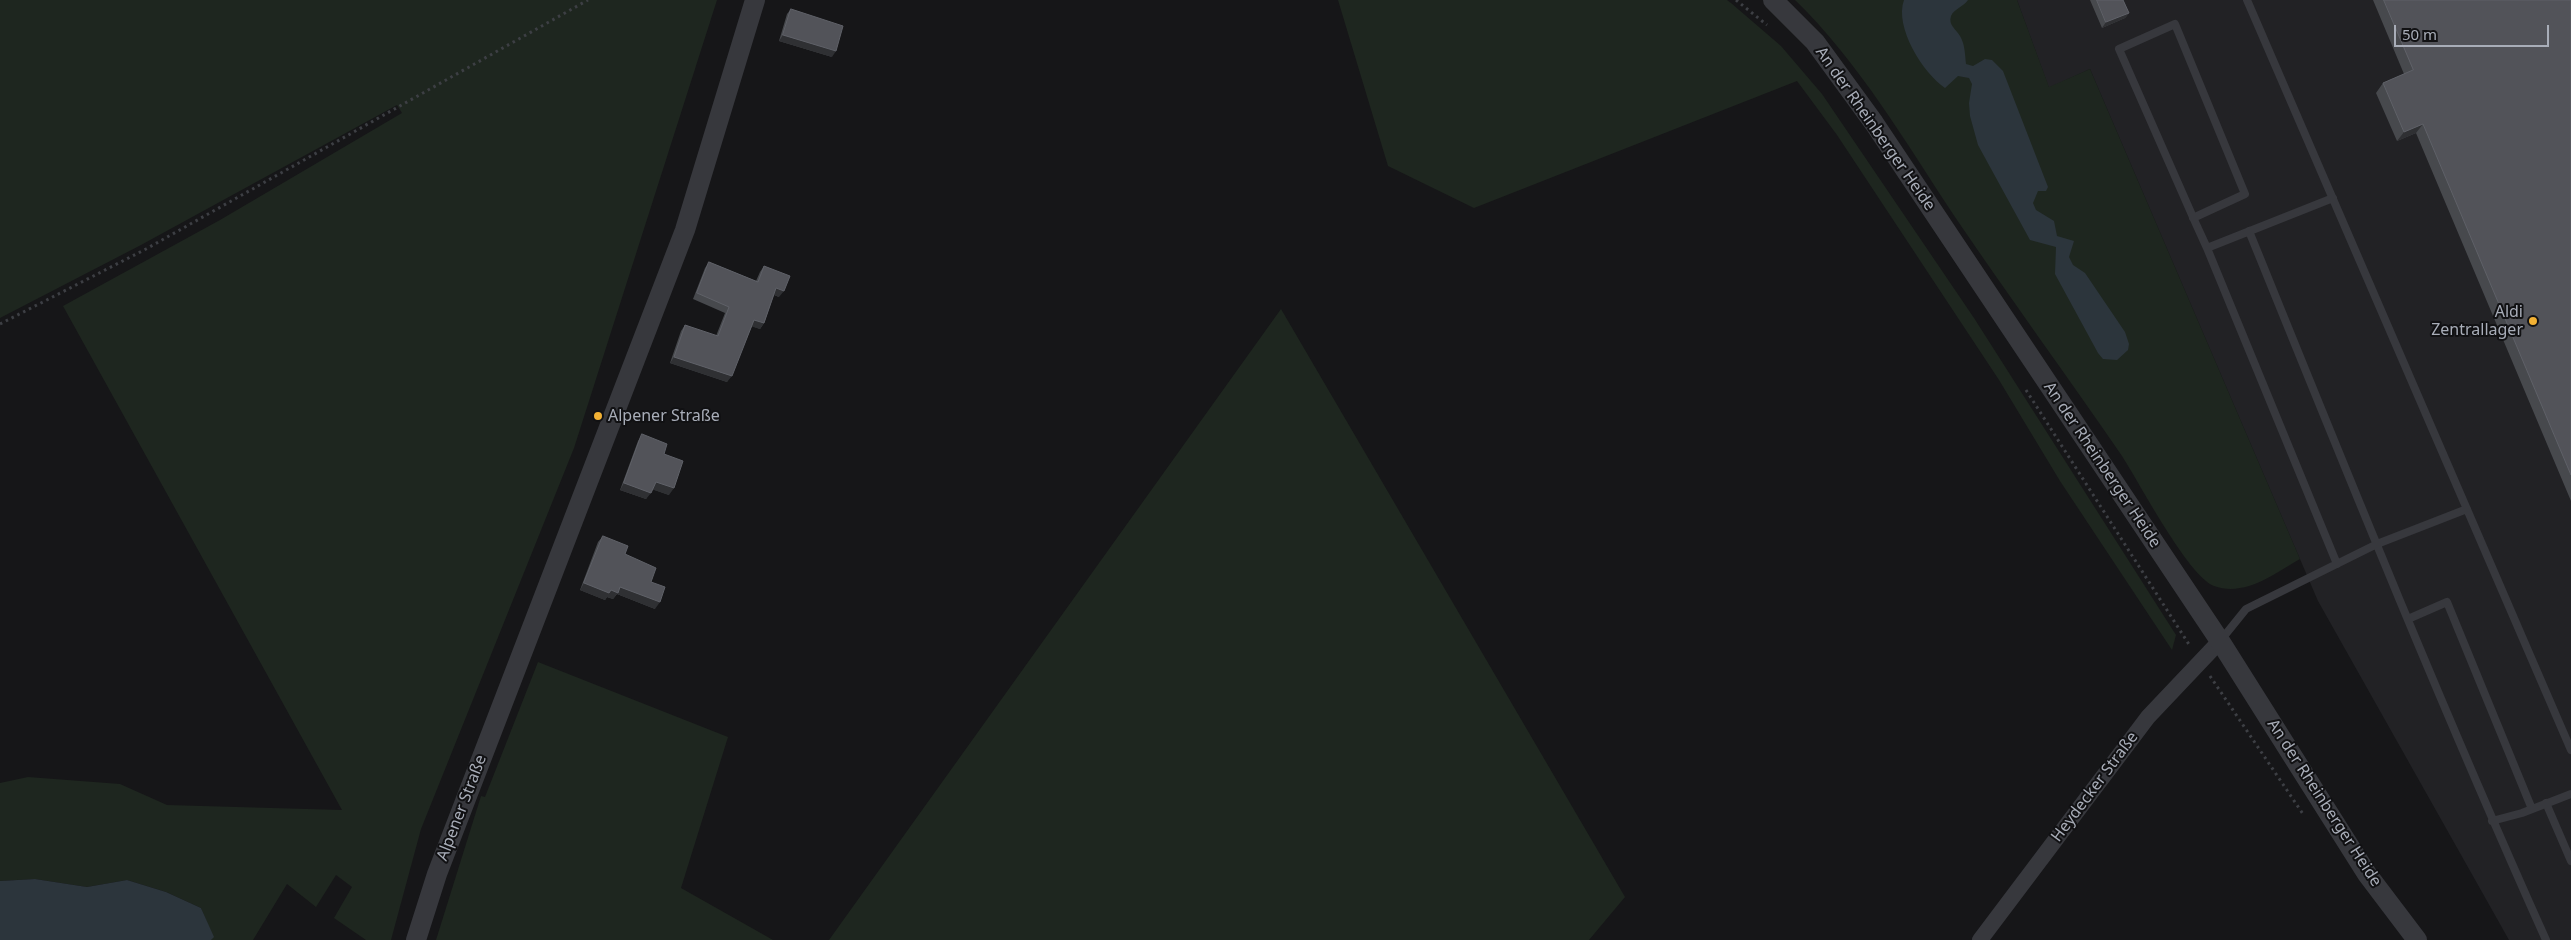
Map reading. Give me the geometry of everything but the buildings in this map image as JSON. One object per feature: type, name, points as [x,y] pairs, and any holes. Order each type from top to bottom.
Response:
[{"type":"street","name":"Alpener Straße","points":[[416,940],[440,865],[685,230],[755,0]]},
{"type":"street","name":"An der Rheinberger Heide","points":[[1773,0],[1810,36],[1864,108],[2220,641],[2367,874],[2417,940]]},
{"type":"street","name":"Heydecker Straße","points":[[1980,940],[2148,717],[2220,641]]},
{"type":"lane","points":[[2247,0],[2571,750]]},
{"type":"lane","points":[[2193,218],[2245,194],[2175,24],[2119,49],[2193,218],[2207,248],[2336,564]]},
{"type":"lane","points":[[2207,248],[2333,198]]},
{"type":"lane","points":[[2249,231],[2376,544],[2492,820],[2546,940]]},
{"type":"lane","points":[[2220,641],[2246,609],[2376,544],[2467,509]]},
{"type":"lane","points":[[2408,619],[2447,602],[2532,809]]},
{"type":"lane","points":[[2492,820],[2532,809],[2571,794]]},
{"type":"lane","points":[[2546,804],[2571,861]]},
{"type":"path","points":[[0,324],[146,249],[588,0]]},
{"type":"path","points":[[1736,0],[1772,30]]},
{"type":"path","points":[[2024,388],[2201,662],[2305,818]]},
{"type":"shaded area","points":[[0,0],[717,0],[574,448],[421,829],[391,940],[366,940],[334,918],[352,887],[336,875],[316,907],[287,884],[253,940],[211,940],[213,937],[201,908],[166,892],[127,880],[87,887],[35,879],[0,881],[0,783],[28,777],[120,784],[167,805],[342,810],[63,306],[220,220],[402,113],[397,105],[141,245],[0,318]]},
{"type":"shaded area","points":[[1338,0],[1727,0],[1731,3],[1781,46],[1822,94],[1974,318],[2176,635],[2172,650],[2060,481],[1999,380],[1837,135],[1797,81],[1474,208],[1388,166]]},
{"type":"shaded area","points":[[1795,0],[2017,0],[2049,87],[2090,69],[2300,559],[2270,577],[2237,589],[2214,586],[2203,579],[2178,547],[2122,456],[1955,217],[1881,104],[1840,50]]},
{"type":"shaded area","points":[[1904,0],[1968,0],[1954,12],[1950,19],[1951,24],[1963,42],[1966,64],[1973,66],[1985,59],[1992,60],[2003,71],[2048,187],[2046,191],[2038,191],[2033,203],[2036,210],[2054,221],[2057,236],[2074,241],[2069,257],[2073,265],[2085,273],[2125,332],[2129,344],[2128,350],[2117,360],[2103,359],[2098,353],[2055,274],[2056,247],[2030,240],[1978,145],[1970,116],[1969,103],[1972,84],[1969,78],[1958,76],[1945,88],[1928,72],[1920,61],[1907,36],[1903,23],[1902,11]]},
{"type":"shaded area","points":[[2017,0],[2571,0],[2571,940],[2509,940],[2318,601],[2090,69],[2049,88]]},
{"type":"shaded area","points":[[1281,309],[1625,897],[1589,940],[829,940]]},
{"type":"shaded area","points":[[538,662],[728,737],[681,888],[773,940],[436,940],[481,796],[485,797]]},
{"type":"shaded area","points":[[35,879],[87,887],[127,880],[166,892],[201,908],[214,937],[211,940],[0,940],[0,881]]},
{"type":"place","name":"Aldi Zentrallager","points":[[2533,321]]},
{"type":"place","name":"Alpener Straße","points":[[598,416]]}]
